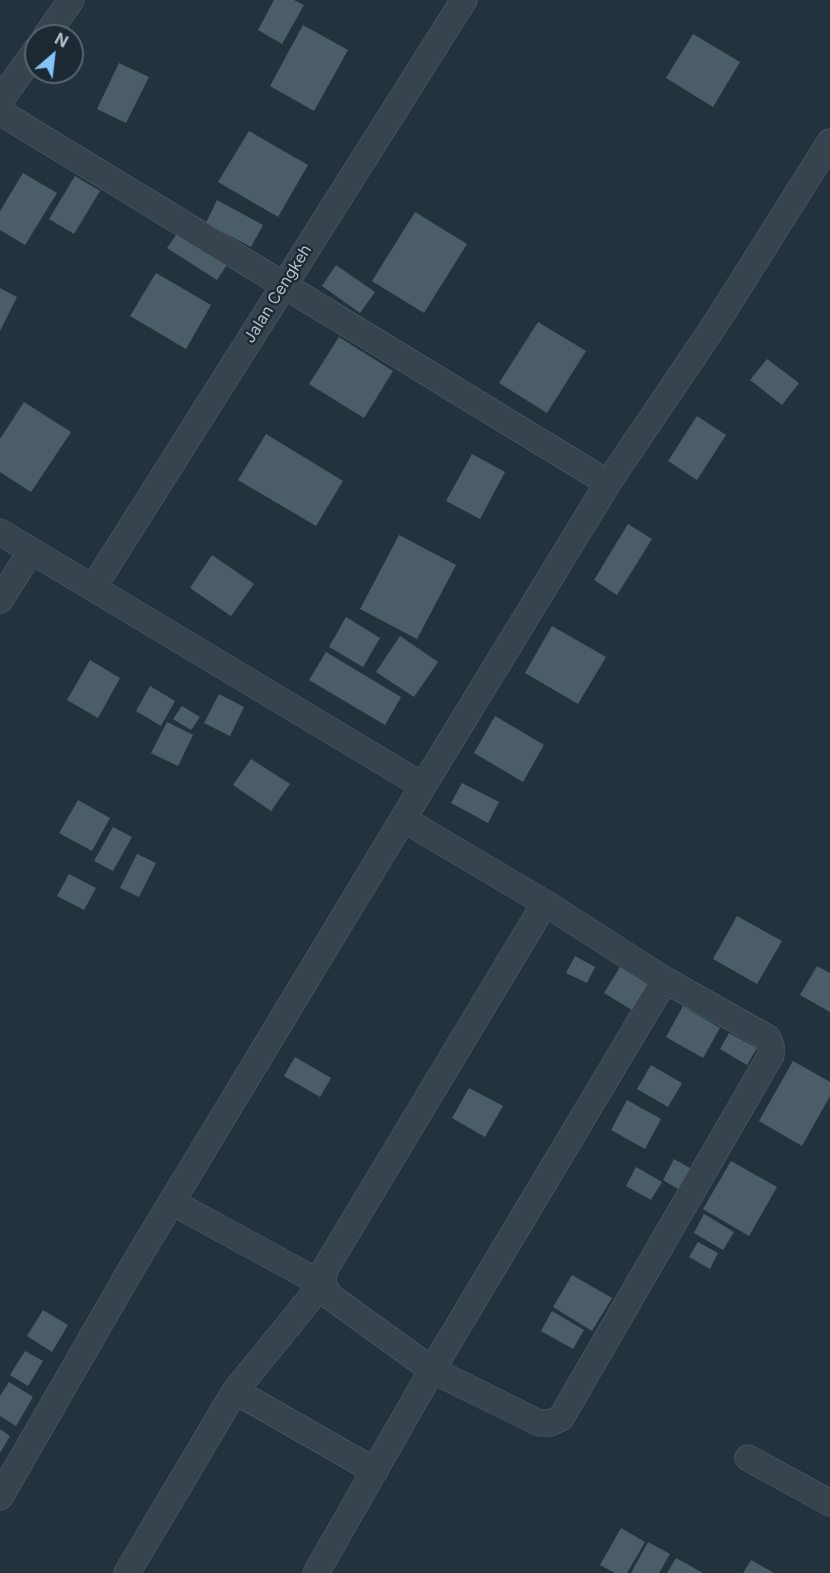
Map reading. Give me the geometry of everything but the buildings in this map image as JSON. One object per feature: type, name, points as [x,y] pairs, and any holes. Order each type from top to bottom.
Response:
[{"type":"street","points":[[54,24],[71,0]]},
{"type":"street","name":"Jalan Cengkeh","points":[[93,588],[464,0]]},
{"type":"street","points":[[0,101],[24,67]]},
{"type":"street","points":[[0,112],[608,483]]},
{"type":"street","points":[[0,1497],[172,1202],[608,483],[718,320],[830,142]]},
{"type":"street","points":[[0,532],[423,786]]},
{"type":"street","points":[[0,600],[31,551]]},
{"type":"street","points":[[172,1202],[322,1284],[339,1303],[432,1370],[539,1423],[561,1418],[771,1055],[768,1038],[664,980],[545,903],[403,819]]},
{"type":"street","points":[[127,1573],[235,1391],[322,1284],[325,1269],[545,903]]},
{"type":"street","points":[[316,1573],[432,1370],[664,980]]},
{"type":"street","points":[[235,1391],[375,1471]]},
{"type":"street","points":[[748,1458],[830,1503]]}]
